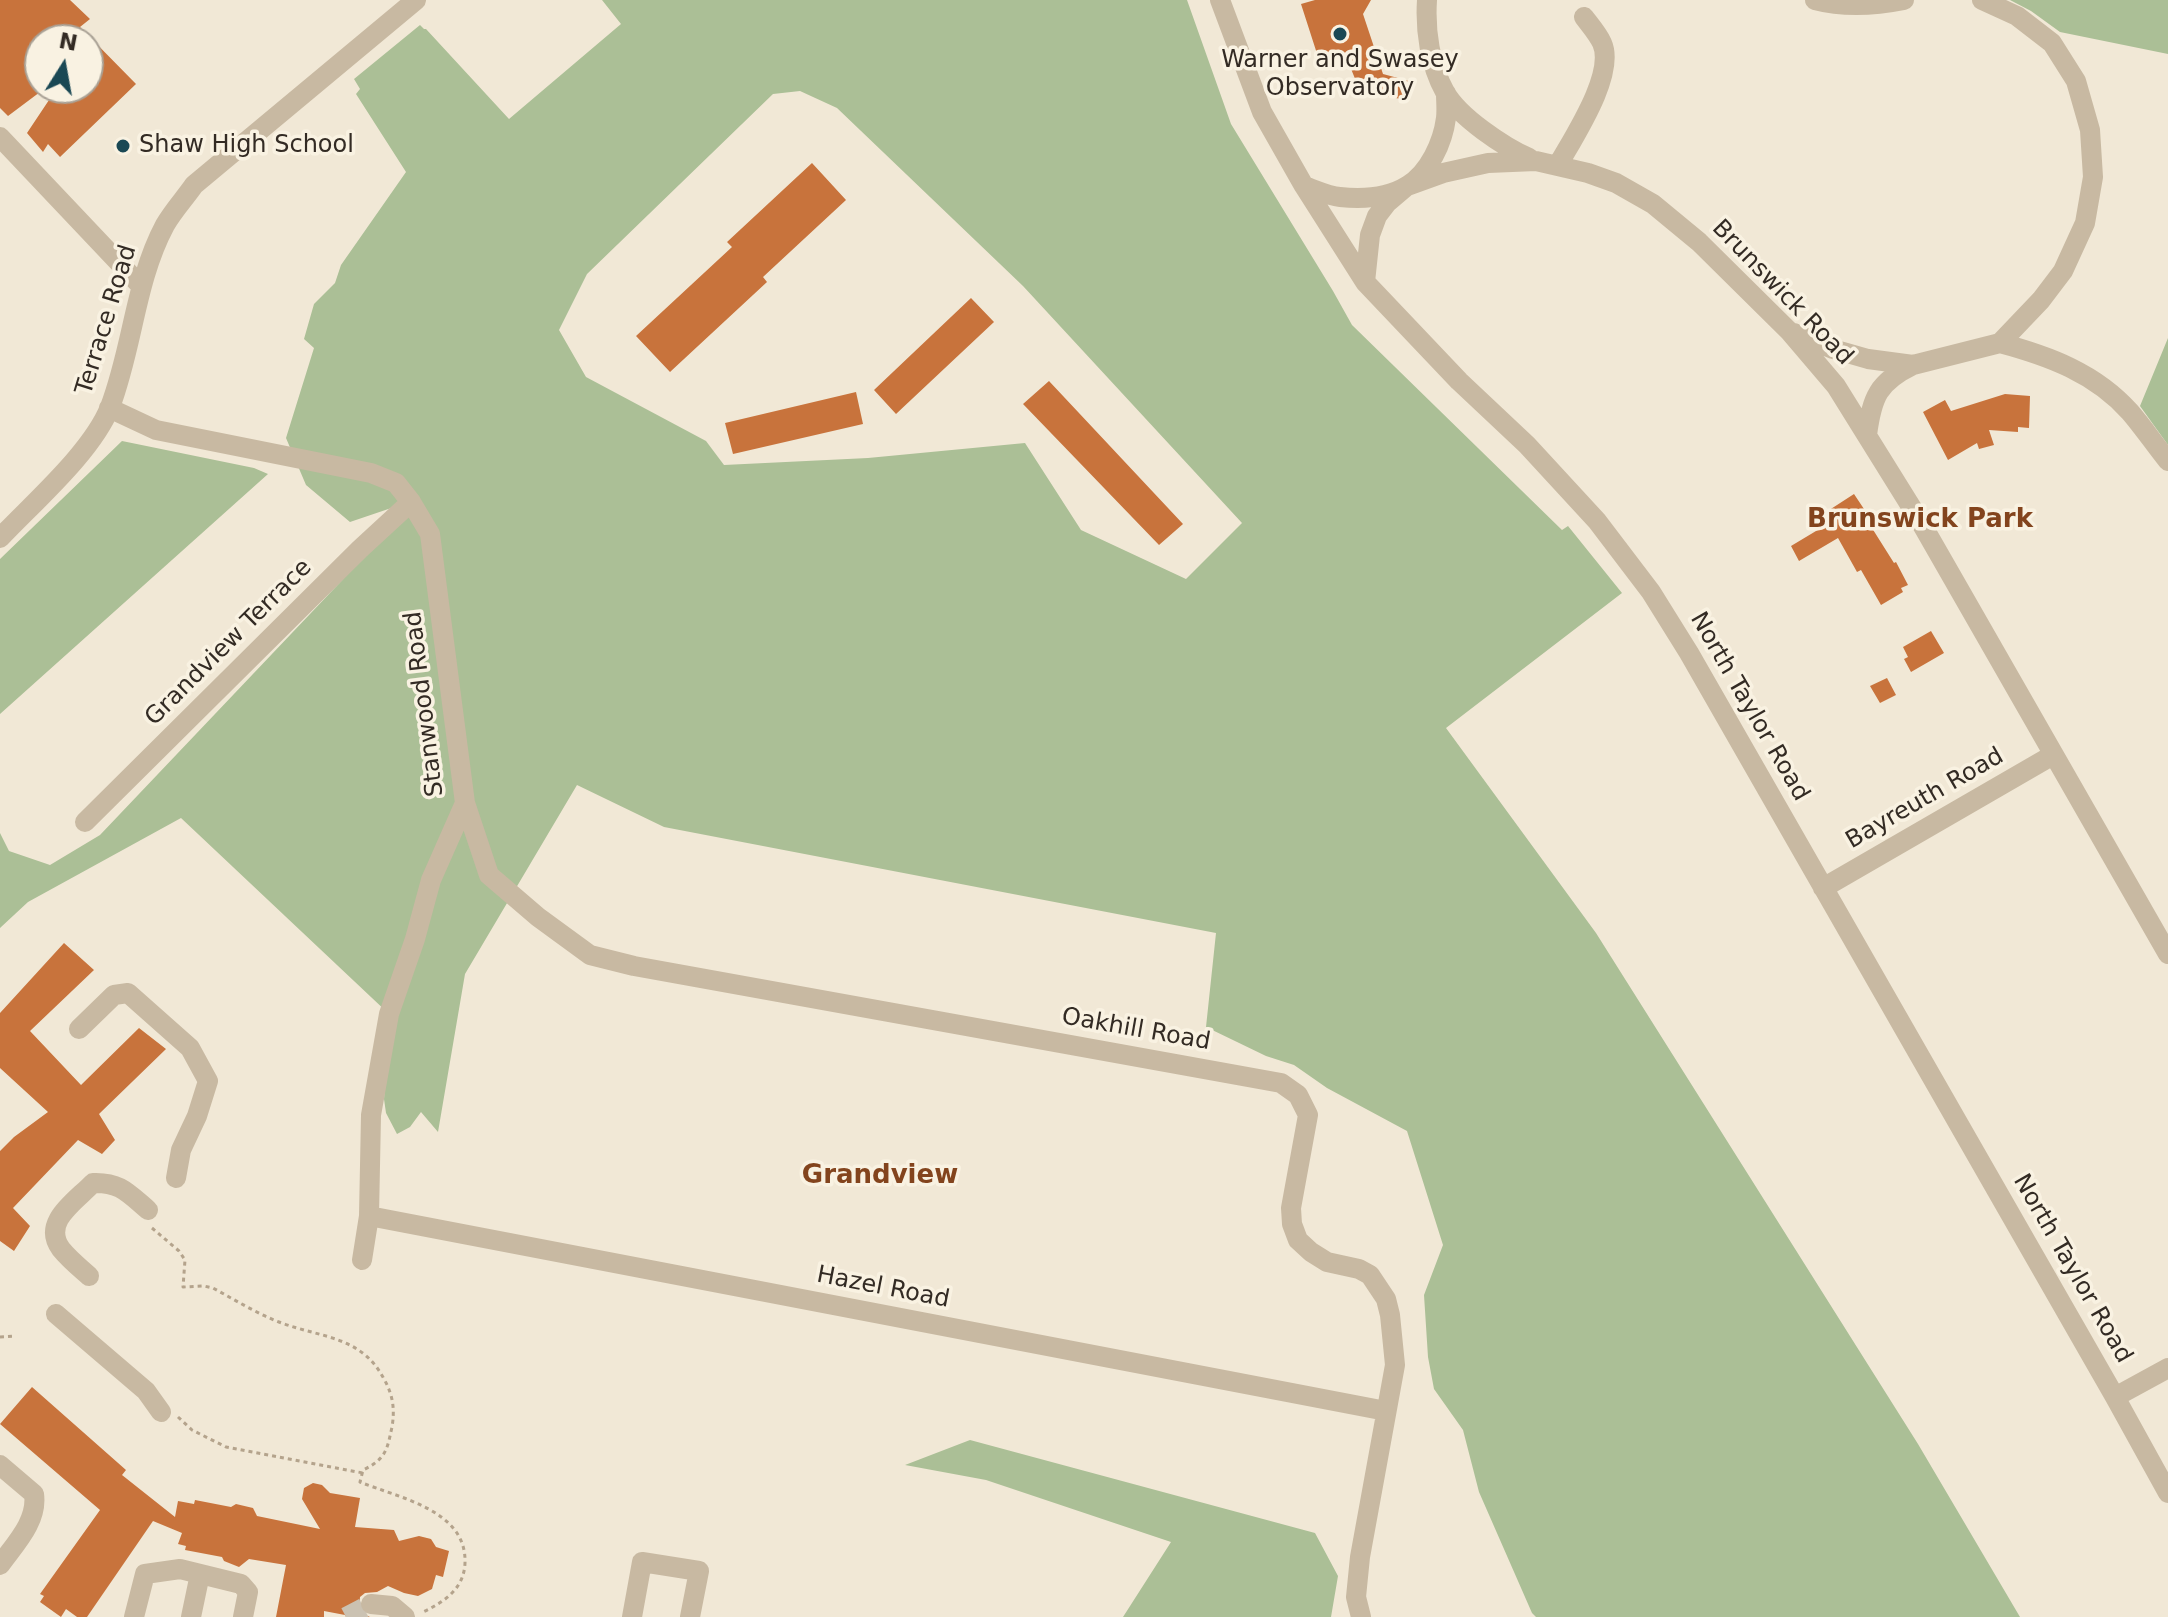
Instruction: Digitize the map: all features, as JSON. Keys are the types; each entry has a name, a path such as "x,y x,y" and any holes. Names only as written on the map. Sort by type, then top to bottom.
{"street":[{"name":"Terrace Road","path":"0,538 88,445 109,408 130,339 141,286 154,249 167,222 194,185 416,0"},
{"name":"North Taylor Road","path":"1220,0 1262,112 1304,186 1365,282 1459,381 1527,445 1597,521 1651,592 1689,653 2168,1493"},
{"path":"1427,0 1427,29 1432,56 1446,93 1457,107 1492,137 1513,152 1536,161"},
{"path":"1815,0 1869,6 1904,0"},
{"path":"1982,0 2017,16 2052,43 2076,81 2090,130 2093,177 2085,223 2063,271 2041,300 2000,343"},
{"path":"1558,165 1597,95 1606,57 1603,43 1584,17"},
{"path":"1304,186 1337,197 1359,198 1379,196 1407,186 1428,165 1439,143 1446,117 1446,93"},
{"path":"0,137 141,286"},
{"name":"Brunswick Road","path":"1365,282 1370,235 1377,216 1387,203 1407,186 1443,173 1488,163 1536,161 1616,183 1653,204 1699,242 1790,332 1836,386 1920,521 2168,954"},
{"path":"1790,332 1868,359 1913,365"},
{"path":"1867,435 1870,411 1878,393 1893,375 1913,365 2000,343 2034,352 2083,373 2129,412 2168,461"},
{"name":"Stanwood Road","path":"109,408 156,430 371,473 396,483 430,534 465,803 431,880 389,1014 371,1115 369,1216 362,1260"},
{"name":"Grandview Terrace","path":"85,822 411,502"},
{"name":"Bayreuth Road","path":"1823,888 2053,755"},
{"name":"Oakhill Road","path":"465,803 489,875 538,917 590,955 634,966 1281,1083 1298,1095 1308,1115 1291,1208 1292,1224 1298,1240 1327,1262 1359,1269 1370,1275 1386,1299 1390,1315 1395,1365 1360,1557 1356,1597 1361,1617"},
{"path":"79,1029 114,995 128,993 190,1048 208,1081 197,1116 181,1150 176,1178"},
{"path":"89,1276 60,1248 54,1231 59,1217 93,1183 109,1182 126,1191 148,1218"},
{"name":"Hazel Road","path":"369,1216 1386,1411"},
{"path":"56,1314 146,1391 161,1412"},
{"path":"2115,1397 2168,1368"},
{"path":"0,1465 34,1494 36,1506 31,1520 0,1565"},
{"path":"632,1617 642,1562 699,1571 690,1617"},
{"path":"134,1617 145,1574 180,1569 241,1584 248,1592 243,1617"},
{"path":"191,1617 200,1574"},
{"path":"371,1604 392,1606 410,1616"}],"path":[{"path":"148,1218 185,1260 183,1287 213,1288 256,1313 335,1338 371,1359 386,1383 395,1410 386,1451 378,1463 363,1470 360,1482 442,1517 452,1525 465,1549 465,1569 457,1589 436,1606 410,1616"},
{"path":"0,1337 16,1336"},
{"path":"161,1412 169,1409 192,1430 226,1447 363,1473"}],"green space":[{"path":"602,0 1187,0 1231,124 1352,325 1562,530 1568,526 1622,593 1446,728 1596,933 1918,1444 2020,1617 1536,1617 1479,1492 1463,1430 1434,1389 1428,1357 1424,1295 1443,1245 1407,1131 1327,1088 1294,1065 1266,1056 1206,1027 1216,933 664,827 577,785 465,974 438,1132 421,1112 410,1127 397,1134 386,1113 384,1099 389,1014 181,818 28,902 0,928 0,833 9,851 50,865 100,835 348,574 409,502 350,522 306,485 286,438 314,348 304,339 314,304 335,283 341,265 406,172 356,94 360,89 354,79 420,25 509,119 621,24","holes":["800,91 837,108 1023,286 1242,523 1186,579 1081,530 1025,443 868,458 724,465 706,441 586,377 559,330 587,274 773,94"]},
{"path":"2010,0 2168,0 2168,54 2060,32"},
{"path":"2168,338 2168,445 2140,406"},
{"path":"122,441 254,468 268,474 0,714 0,559"},
{"path":"970,1440 1315,1533 1338,1576 1331,1617 1123,1617 1171,1542 986,1480 905,1465"}],"building":[{"path":"0,0 70,0 90,19 84,24 24,24 24,104 8,116 0,108"},
{"name":"Warner and Swasey Observatory","path":"1315,0 1371,0 1363,14 1383,74 1409,81 1406,100 1360,91 1345,54 1320,63 1301,4"},
{"path":"104,51 136,84 60,157 48,144 43,152 27,133 46,104 104,104"},
{"path":"812,163 846,200 763,277 767,282 670,372 636,336 732,247 727,242"},
{"path":"971,298 994,322 896,414 874,390"},
{"path":"1049,381 1183,524 1159,545 1023,404"},
{"path":"856,392 863,424 733,454 725,423"},
{"path":"2005,394 2030,396 2029,428 2018,427 2018,432 1989,430 1994,445 1979,449 1977,443 1948,460 1923,412 1945,400 1951,411"},
{"path":"1854,494 1908,585 1901,588 1903,592 1881,605 1838,538 1799,561 1791,546 1826,525 1820,516"},
{"path":"1931,631 1944,653 1911,672 1904,659 1908,657 1903,647"},
{"path":"1887,678 1896,695 1880,703 1870,686"},
{"path":"64,943 94,970 30,1031 81,1085 139,1028 166,1049 99,1114 115,1140 102,1154 78,1140 13,1208 30,1226 14,1251 0,1241 0,1151 48,1112 0,1068 0,1013"},
{"path":"32,1387 126,1470 122,1475 175,1517 178,1501 194,1504 195,1500 231,1507 236,1504 253,1508 257,1516 320,1529 302,1499 304,1488 313,1483 322,1485 330,1493 360,1498 355,1527 394,1530 399,1541 419,1536 431,1539 436,1547 449,1551 443,1577 436,1575 432,1589 418,1596 388,1586 377,1592 365,1593 360,1597 359,1609 370,1617 346,1617 324,1611 324,1617 276,1617 286,1565 249,1559 239,1567 224,1561 222,1557 185,1550 186,1546 178,1544 182,1533 153,1521 87,1617 77,1617 66,1609 61,1617 40,1602 44,1596 40,1594 100,1510 0,1424"}],"tunnel":[{"path":"346,1617 371,1604"}],"place":[{"name":"Warner and Swasey Observatory","path":"1340,34"},
{"name":"Shaw High School","path":"123,146"}],"district":[{"name":"Brunswick Park","path":"1920,520"},
{"name":"Grandview","path":"880,1176"}]}
